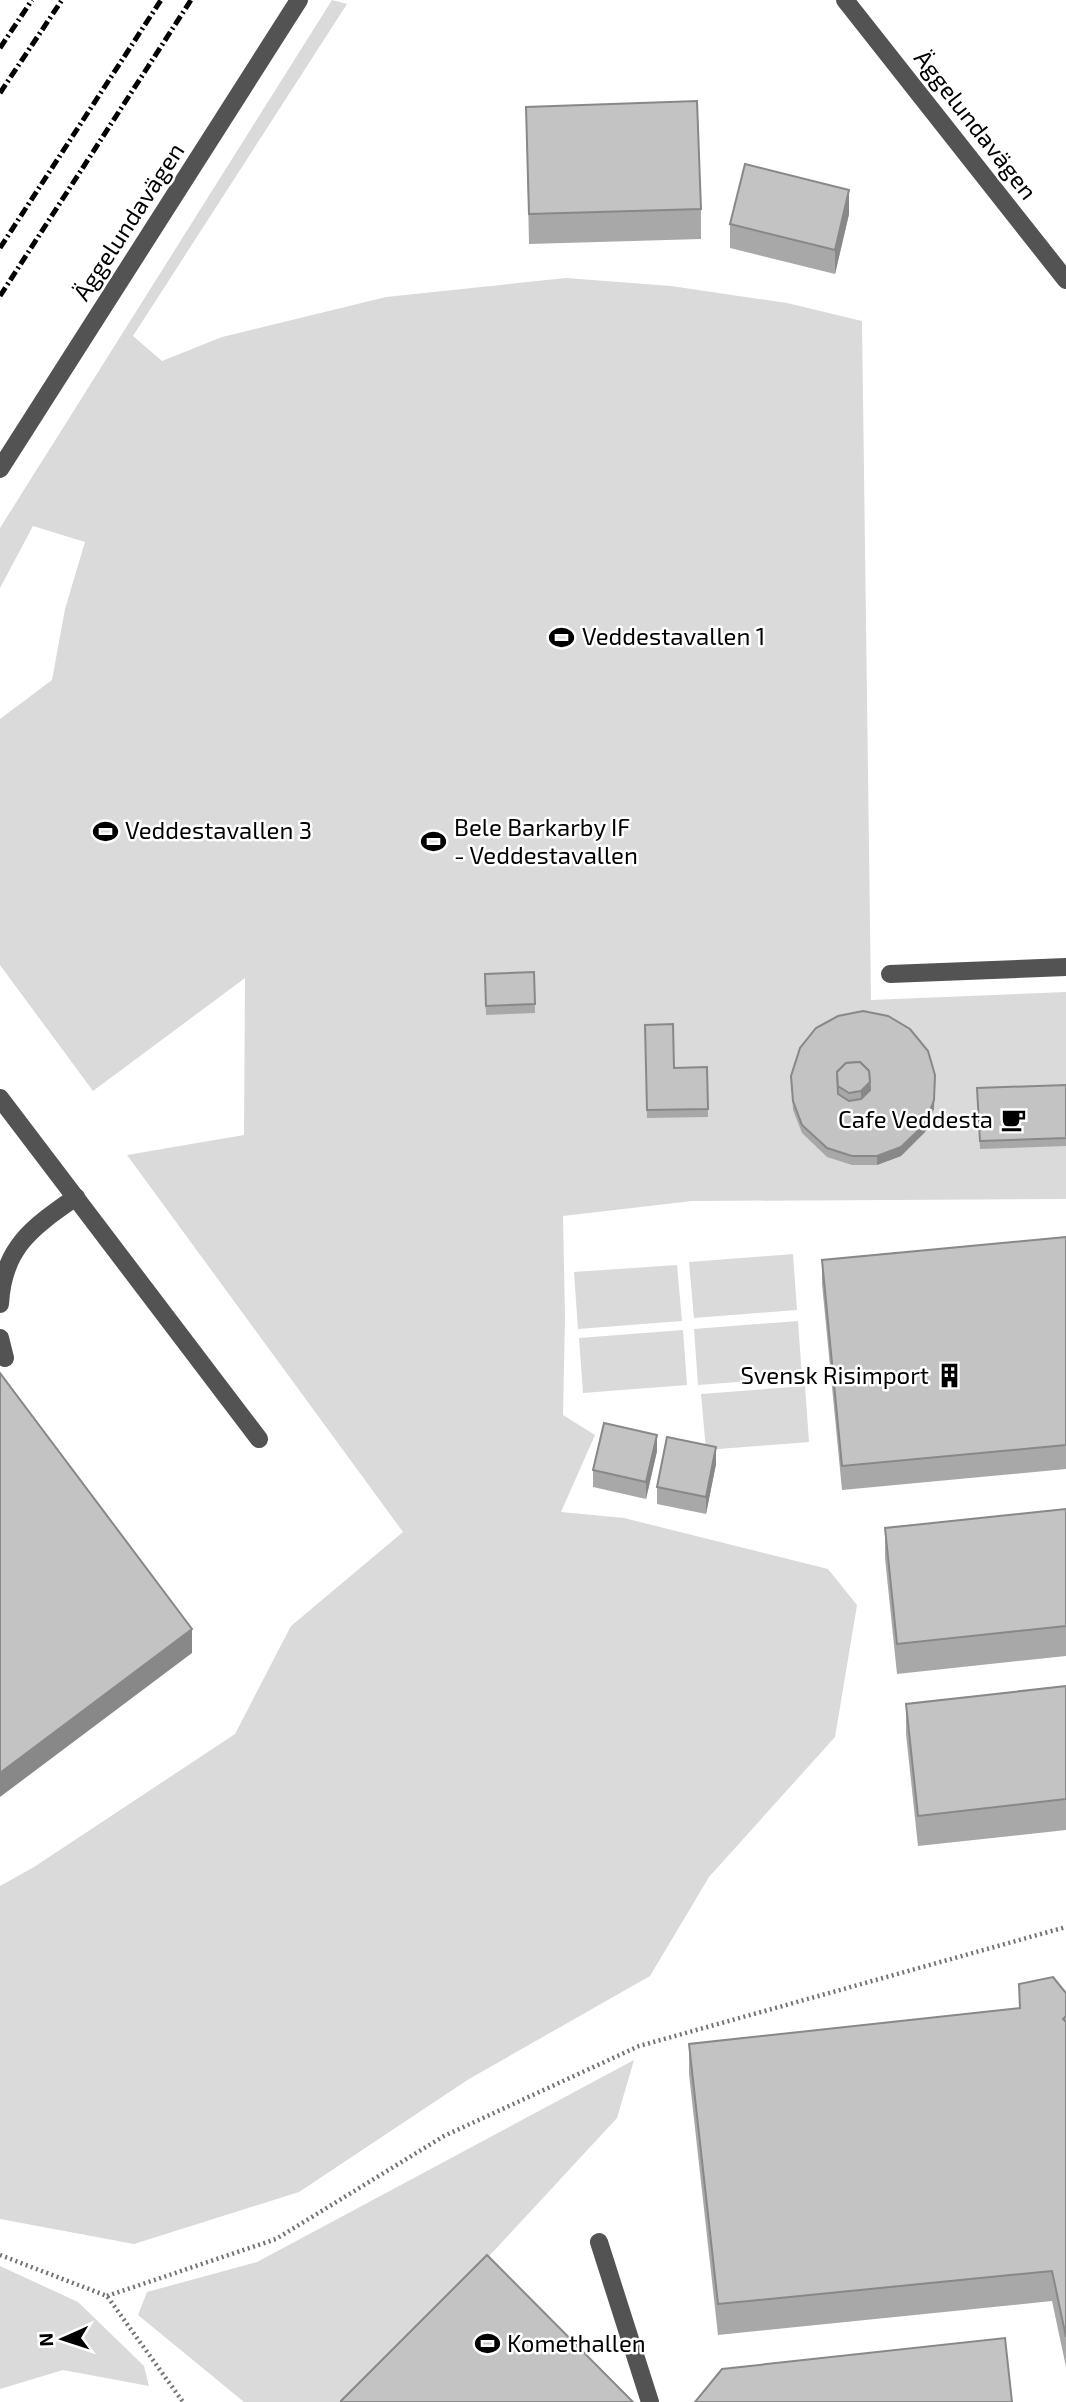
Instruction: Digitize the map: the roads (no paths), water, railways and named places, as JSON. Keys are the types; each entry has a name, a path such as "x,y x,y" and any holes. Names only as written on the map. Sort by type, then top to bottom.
{"street":[{"name":"Äggelundavägen","path":"0,469 299,0"},
{"name":"Äggelundavägen","path":"845,0 1066,280"},
{"path":"890,974 1066,967"},
{"path":"0,1098 259,1439"},
{"path":"0,1304 1,1283 17,1245 42,1221 76,1198"},
{"path":"0,1338 5,1358"},
{"path":"599,2242 650,2402"}],"railway":[{"path":"0,48 32,0"},
{"path":"0,93 62,0"},
{"path":"0,248 161,0"},
{"path":"0,296 191,0"}],"place":[{"name":"Veddestavallen 1","path":"562,637"},
{"name":"Veddestavallen 3","path":"105,831"},
{"name":"Bele Barkarby IF - Veddestavallen","path":"434,842"},
{"name":"Cafe Veddesta","path":"1013,1120"},
{"name":"Svensk Risimport","path":"949,1376"},
{"name":"Komethallen","path":"487,2344"}]}
